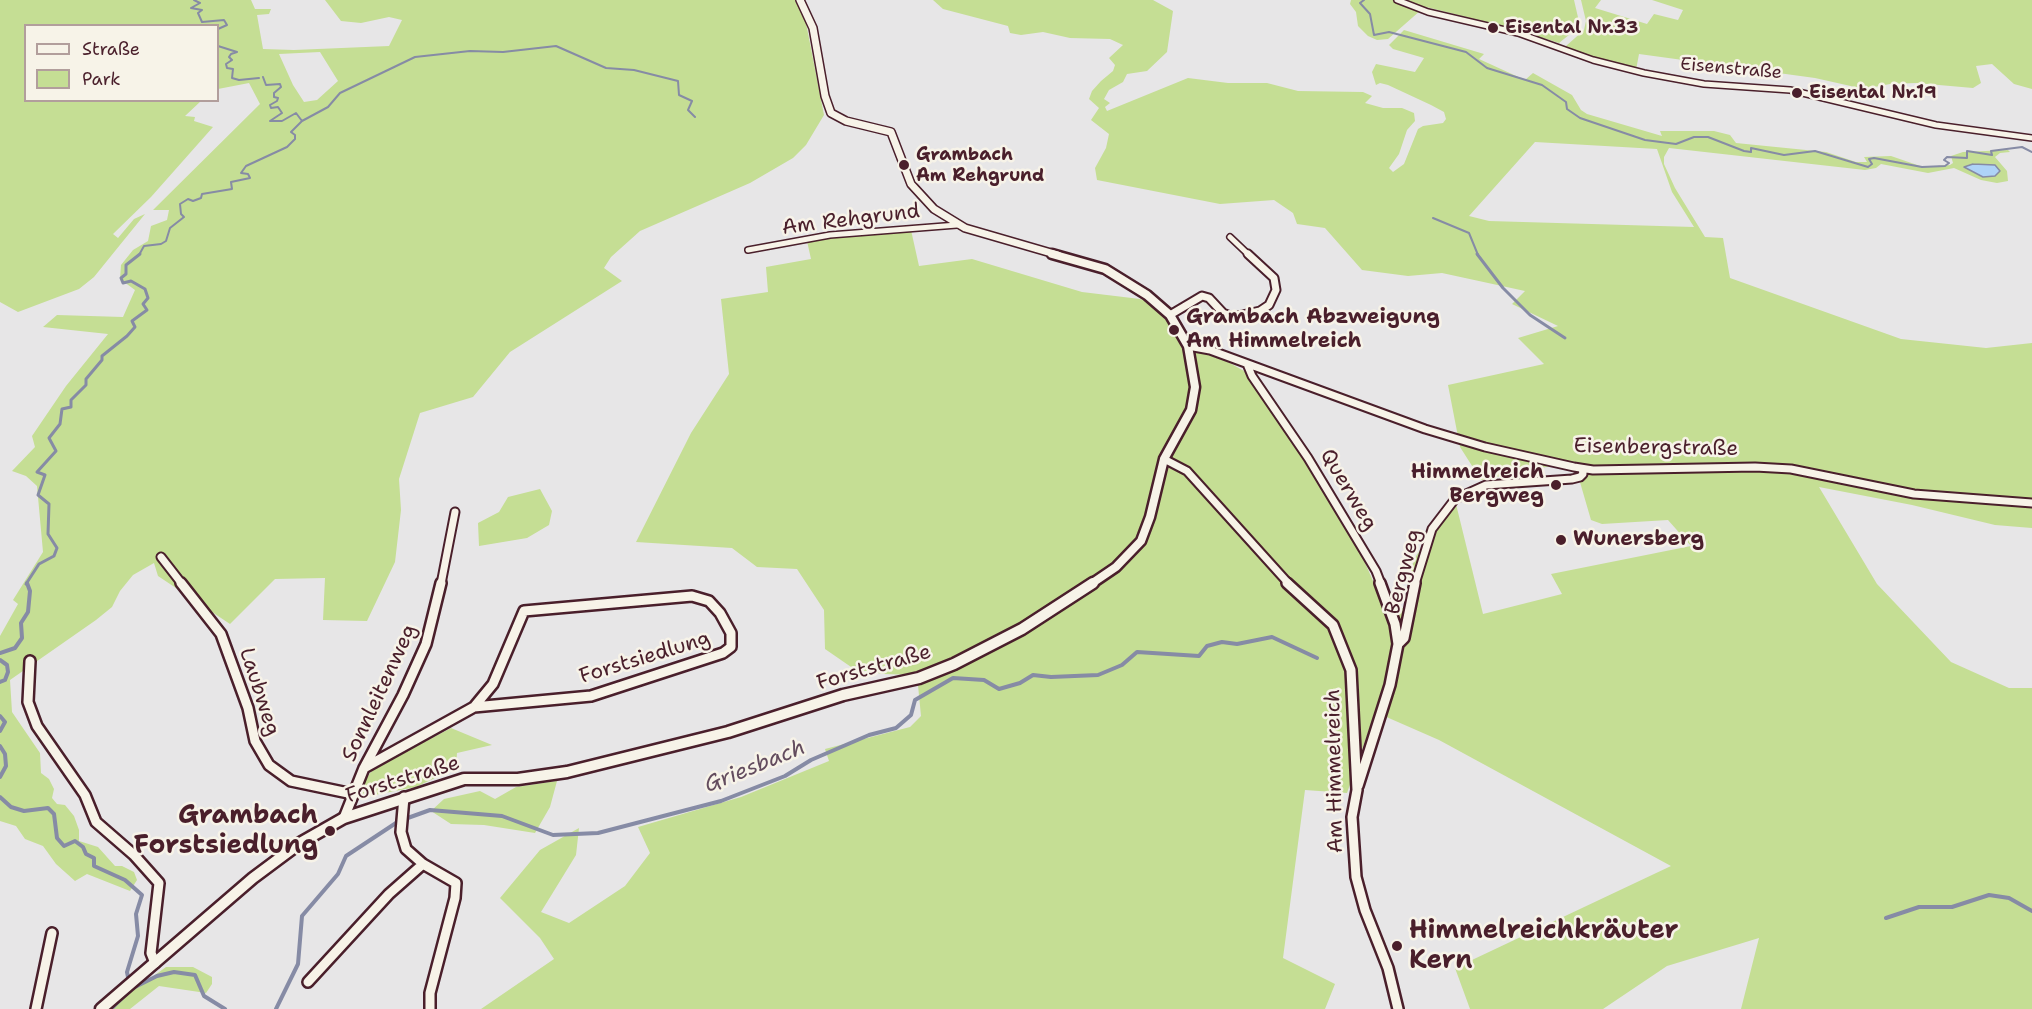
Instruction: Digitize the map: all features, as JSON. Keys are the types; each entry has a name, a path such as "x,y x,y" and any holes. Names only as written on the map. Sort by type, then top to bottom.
{"street":[{"name":"Forststraße","path":"101,1009 261,871 300,843 344,818 464,779 518,779 567,772 728,732 843,695 919,678 954,664 1022,629 1116,567 1141,541 1150,517 1164,459 1191,410 1195,387 1188,346 1170,315 1140,290 1105,268 957,225 928,204 911,184 891,132 846,121 831,113 825,96 813,28 800,0"},
{"name":"Eisenstraße","path":"1397,0 1428,12 1518,33 1593,60 1635,71 1704,84 1783,88 1944,127 2032,138"},
{"name":"Am Rehgrund","path":"748,250 830,235 957,225"},
{"path":"1170,315 1202,296 1209,298 1223,313 1233,317 1260,311 1269,305 1276,290 1274,278 1230,237"},
{"name":"Eisenbergstraße","path":"1188,346 1210,350 1425,429 1485,447 1582,469 1784,468 1914,494 2032,503"},
{"name":"Querweg","path":"1247,364 1252,376 1308,458 1376,571 1395,624 1398,644"},
{"name":"Am Himmelreich","path":"1164,459 1174,462 1187,471 1283,579 1333,625 1351,670 1357,790 1352,817 1356,877 1365,910 1388,968 1398,1009"},
{"name":"Bergweg","path":"1357,790 1390,685 1398,644 1404,638 1414,584 1432,529 1455,499 1486,485 1580,477 1583,474 1582,469"},
{"name":"Sonnleitenweg","path":"344,818 364,768 403,695 426,644 436,609 455,512"},
{"name":"Laubweg","path":"161,557 221,634 248,708 255,741 269,765 291,781 353,794"},
{"name":"Forstsiedlung","path":"692,596 709,601 720,613 731,633 733,641 723,653 591,696 474,707 493,684 525,611 692,596"},
{"path":"30,661 28,702 37,726 85,795 96,822 134,855 159,884 151,953 155,963"},
{"path":"364,768 474,707"},
{"path":"404,797 401,832 406,849 423,864 456,883 455,898 430,993 430,1009"},
{"path":"308,982 388,894 423,864"},
{"path":"36,1009 52,933"}],"green space":[{"path":"0,0 251,0 255,9 271,9 269,14 257,15 263,49 294,50 389,46 402,20 389,17 361,23 341,21 325,0 795,0 806,23 824,115 806,145 793,158 750,183 640,231 611,257 604,268 622,281 510,352 473,397 420,413 399,479 401,510 395,562 367,621 323,620 325,578 275,579 230,624 158,576 154,563 133,575 120,591 112,607 96,620 10,680 12,712 40,753 41,773 49,779 54,789 52,798 57,804 65,805 74,816 79,830 79,841 98,847 115,866 122,866 134,872 137,880 130,891 87,874 75,881 56,864 43,846 25,839 16,826 0,821 0,636 18,604 13,600 43,552 37,486 26,476 12,471 35,447 32,436 66,386 108,334 43,327 57,315 123,317 135,290 120,279 121,265 133,250 148,241 151,226 167,220 169,210 153,210 260,104 249,83 219,89 219,24 24,24 24,102 200,102 185,116 195,117 194,121 213,127 151,197 113,234 118,238 134,219 145,214 94,277 79,289 18,312 0,302","holes":["320,52 338,81 317,100 304,102 293,85 279,54"]},
{"path":"933,0 1153,0 1173,11 1167,52 1147,71 1127,74 1123,82 1109,90 1104,99 1110,103 1105,107 1107,111 1188,78 1228,83 1267,83 1298,91 1363,92 1372,96 1365,103 1383,108 1402,108 1414,113 1415,121 1407,130 1399,154 1389,168 1393,172 1404,164 1418,129 1443,123 1446,119 1444,112 1431,105 1388,85 1380,83 1376,85 1372,72 1376,64 1415,72 1424,58 1393,49 1389,45 1404,30 1484,54 1479,59 1525,80 1533,73 1572,95 1581,110 1587,114 1662,136 1660,131 1714,131 1730,135 1736,143 1826,152 1856,162 1867,162 1864,157 1891,156 1923,167 1950,165 1953,163 1951,156 1963,152 2008,150 2010,152 2000,153 1995,157 2007,171 2008,181 1997,183 1981,180 1954,168 1928,173 1881,164 1876,168 1865,170 1669,148 1664,157 1664,164 1675,188 1705,237 1723,238 1730,278 1901,339 1986,348 2032,343 2032,528 1995,525 1912,505 1819,487 1877,584 1951,662 2009,688 2032,688 2032,1009 1741,1009 1759,938 1667,966 1603,1009 1470,1009 1455,968 1671,866 1439,740 1375,712 1347,793 1305,790 1283,958 1335,984 1325,1009 481,1009 554,959 540,938 500,898 540,850 579,828 576,855 541,912 569,923 625,886 650,853 638,827 741,797 829,761 825,749 910,727 921,716 917,675 883,674 854,669 825,649 824,610 797,569 757,567 732,548 636,542 691,433 729,374 721,299 768,292 766,267 811,259 807,241 911,230 919,266 972,259 1082,292 1140,299 1154,304 1178,336 1191,347 1244,371 1306,462 1356,542 1380,597 1393,606 1406,609 1408,582 1414,559 1455,500 1483,614 1562,594 1551,574 1691,546 1668,520 1602,524 1591,520 1575,465 1566,463 1481,480 1460,447 1448,385 1544,364 1518,338 1558,326 1512,304 1525,291 1442,273 1408,276 1362,270 1325,228 1297,224 1293,213 1274,200 1220,204 1097,180 1095,168 1106,148 1109,134 1091,120 1099,108 1089,99 1092,91 1113,71 1115,65 1109,58 1123,45 1110,39 1070,38 1043,32 1021,35 1010,33 1008,26 943,9","holes":["1535,142 1657,149 1672,192 1694,227 1489,221 1469,216"]},
{"path":"1351,0 1394,0 1421,10 1388,39 1377,40 1368,36 1358,26 1356,12 1350,4"},
{"path":"1400,0 1574,0 1580,26 1559,43 1426,7 1423,9"},
{"path":"1581,0 1601,0 1595,8 1647,24 1654,14 1678,20 1683,10 1652,0 2032,0 2032,89 2014,84 1992,64 1976,66 1981,83 1973,88 1916,83 1890,84 1864,89 1815,78 1639,54 1636,70 1568,49 1566,46 1584,30 1586,21"},
{"path":"540,489 552,511 549,525 527,538 479,546 478,523 499,512 508,497"},
{"path":"451,728 492,745 457,753 456,768 416,787 364,797 359,789 373,769"},
{"path":"557,781 550,807 535,833 484,825 451,824 431,811 444,799 480,791 495,799 516,787"},
{"path":"166,967 193,967 212,977 212,984 206,993 159,986 130,1009 108,1009"}],"water":[{"path":"1973,164 1995,165 2000,171 1995,176 1983,177 1964,167"}],"waterway":[{"path":"194,0 200,3 191,8 202,10 198,13 202,22 224,20 227,25 219,29"},
{"path":"1364,0 1360,3 1370,14 1374,35 1389,32 1466,52 1487,68 1542,85 1566,102 1567,109 1580,118 1645,140 1676,144 1694,137 1708,137 1744,151 1751,152 1751,148 1784,155 1815,151 1868,167 1872,164 1869,159 1874,158 1922,167 1945,166 1949,163 1944,160 1947,157 1967,158 1967,151 1992,155 1991,151 2022,147 2032,152"},
{"path":"219,46 237,52 231,54 229,57 232,60 226,64 227,68 233,69 232,78 239,80 259,78"},
{"path":"302,121 328,107 340,93 415,57 470,51 503,52 556,46 606,68 634,70 678,81 679,95 692,101 688,110 695,117"},
{"path":"263,77 266,85 280,84 281,87 274,93 274,97 278,98 277,101 270,105 271,108 278,107 282,113 270,121 282,121 296,113 302,121"},
{"path":"139,255 144,246 161,244 166,241 170,228 184,217 181,214 180,204 188,199 193,201 201,198 202,194 232,189 231,182 250,178 248,174 241,173 246,166 287,147 295,139 295,135 291,132 302,121"},
{"path":"1433,218 1469,233 1478,255"},
{"path":"1477,254 1503,288 1530,315 1565,338"},
{"path":"26,584 39,564 54,556 57,548 48,534 49,504 38,495 45,475 37,472 56,451 49,438 60,424 62,409 71,407 71,400 86,385 86,379 102,360 102,356 127,336 135,327 132,321 147,310 143,304 148,298 145,289 131,281 123,283 121,278 126,274 126,265 139,255"},
{"path":"0,653 15,648 22,638 21,623 28,612 30,591 27,583"},
{"name":"Griesbach","path":"405,819 430,810 502,816 553,835 598,833 721,801 785,776 811,760 869,735 896,728 911,715 915,700 953,678 984,680 999,689 1020,683 1033,675 1051,677 1098,675 1122,665 1137,652 1199,656 1207,646 1222,642 1237,644 1272,637 1317,658"},
{"path":"0,660 7,665 8,672 5,680 0,682"},
{"path":"0,716 5,722 0,731"},
{"path":"0,746 5,754 6,766 0,777"},
{"path":"0,797 11,807 24,811 48,808 54,814 57,838 64,846 75,841 83,847 86,854 94,858 94,866 125,880 142,895 136,914 138,936 127,972 129,982"},
{"name":"Griesbach","path":"276,1009 298,964 302,916 338,874 346,856 399,821"},
{"path":"1886,918 1919,907 1952,907 1989,895 2009,898 2032,911"},
{"name":"Griesbach","path":"131,989 157,976 174,972 195,975 204,996 225,1009"},
{"path":"111,1009 127,993"}],"place":[{"name":"Eisental Nr.33","path":"1493,28"},
{"name":"Eisental Nr.19","path":"1797,93"},
{"name":"Grambach Am Rehgrund","path":"904,165"},
{"name":"Grambach Abzweigung Am Himmelreich","path":"1174,330"},
{"name":"Himmelreich Bergweg","path":"1556,485"},
{"name":"Wunersberg","path":"1561,540"},
{"name":"Grambach Forstsiedlung","path":"330,831"},
{"name":"Himmelreichkräuter Kern","path":"1397,946"}]}
